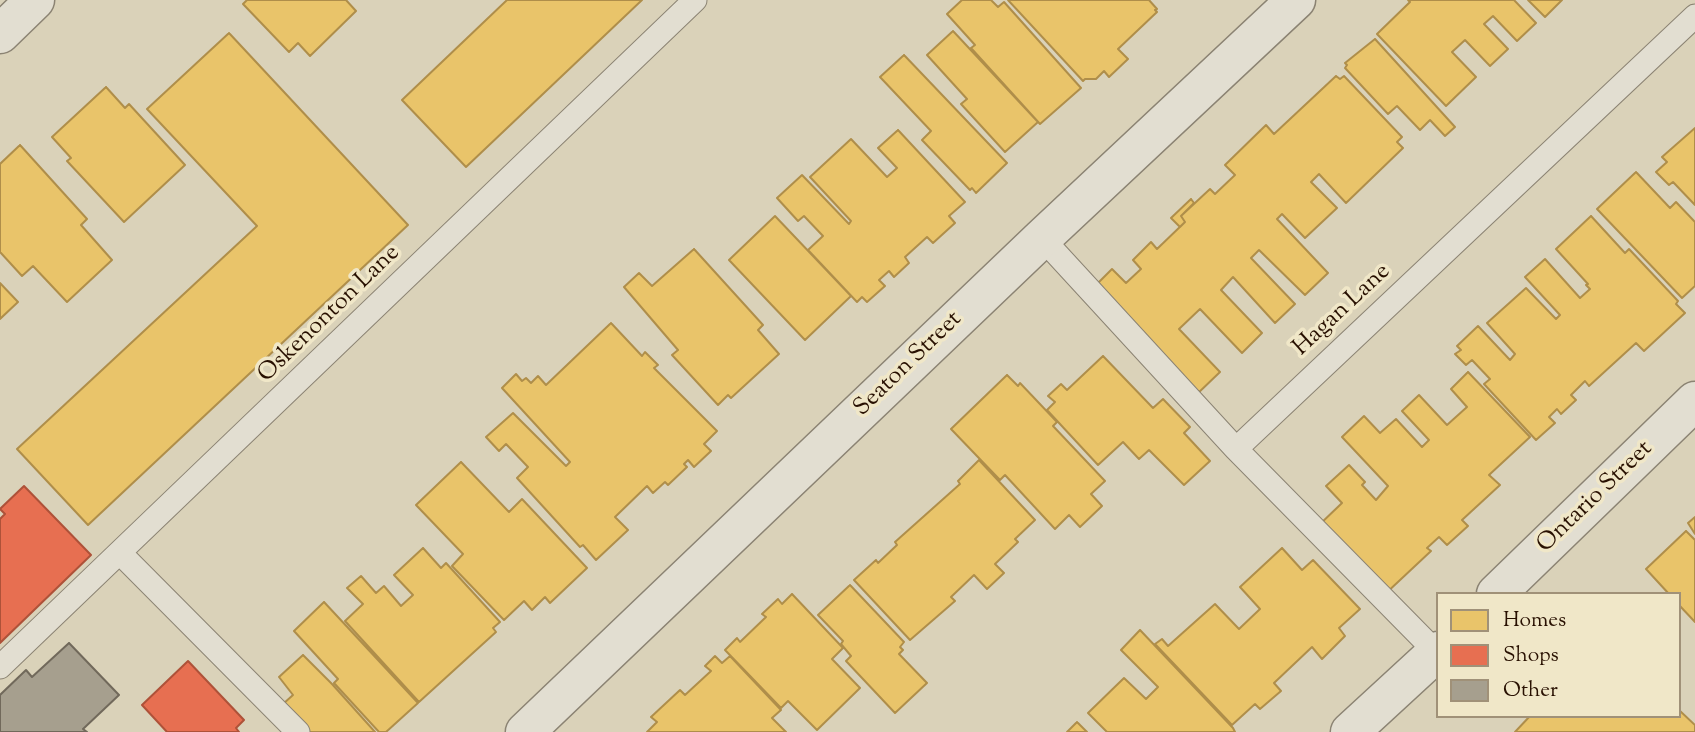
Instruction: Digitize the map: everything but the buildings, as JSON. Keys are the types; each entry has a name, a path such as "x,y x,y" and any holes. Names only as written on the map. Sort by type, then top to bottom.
{"street":[{"path":"0,34 35,0"},
{"name":"Seaton Street","path":"525,732 1042,238 1296,0"},
{"name":"Ontario Street","path":"1498,592 1695,401"},
{"path":"1350,732 1436,652"}],"lane":[{"name":"Oskenonton Lane","path":"0,667 695,0"},
{"name":"Hagan Lane","path":"1236,449 1695,16"},
{"path":"1042,238 1236,449 1436,650"},
{"path":"120,553 298,732"}]}
